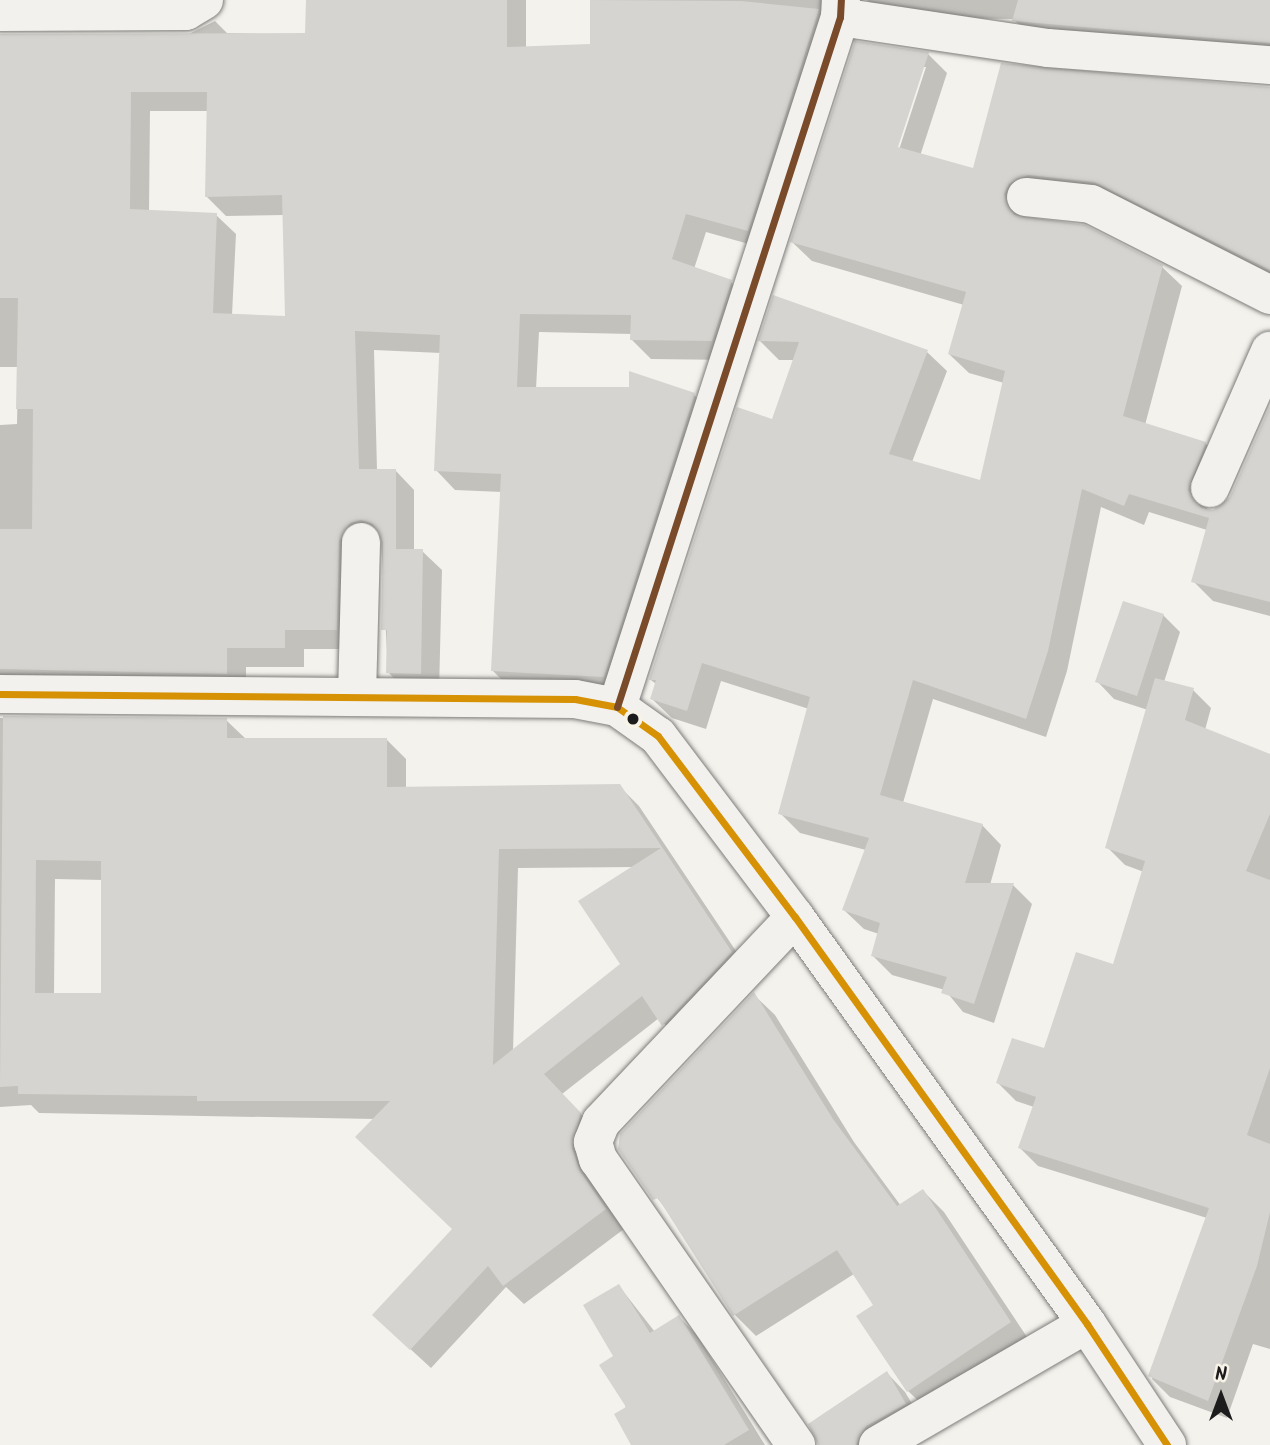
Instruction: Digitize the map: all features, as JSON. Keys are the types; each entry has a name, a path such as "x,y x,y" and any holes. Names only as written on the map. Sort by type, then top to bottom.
{"street":[{"path":"0,12 186,11 204,0"},
{"path":"617,707 840,8 1048,48 1270,65"},
{"path":"1026,197 1091,204 1270,295"},
{"path":"1210,488 1270,351"},
{"path":"356,696 361,542"},
{"path":"0,694 575,699 617,707 658,736 795,916 1087,1324 1167,1445"},
{"path":"795,916 601,1122 593,1142 598,1159 796,1445"},
{"path":"878,1445 1087,1324"}],"building":[{"path":"306,0 507,0 507,47 590,44 590,0 741,1 819,9 748,231 686,214 672,259 732,280 712,341 630,340 631,315 520,314 517,387 629,387 629,371 695,393 604,677 491,671 501,474 434,471 440,335 355,331 359,469 396,469 396,549 423,549 421,674 386,673 387,630 381,630 383,542 373,524 361,520 350,523 339,541 337,630 285,630 285,648 227,648 227,674 0,669 0,529 32,529 33,409 16,409 18,298 0,298 0,34 305,33","holes":["131,92 207,92 205,197 282,195 285,316 213,313 217,213 130,209"]},
{"path":"1018,0 1270,0 1270,43 1012,21"},
{"path":"855,41 929,52 898,147 973,168 1001,63 1270,87 1270,270 1094,182 1028,175 1009,184 1004,194 1014,215 1085,225 1163,265 1123,416 1206,442 1188,490 1201,508 1213,510 1230,497 1270,406 1270,602 1191,582 1209,518 1129,494 1124,506 1082,489 1048,651 1026,719 913,680 880,795 983,824 965,883 1014,883 974,1004 941,993 947,977 871,956 880,923 842,910 869,838 778,814 810,697 702,663 687,711 650,699 656,680 649,680 737,407 772,419 799,342 758,341 773,295 928,350 889,454 980,480 1005,371 948,354 966,292 790,242"},
{"path":"1123,601 1164,614 1137,696 1095,682"},
{"path":"1155,678 1194,688 1185,720 1270,754 1270,814 1246,871 1270,880 1270,1068 1247,1135 1270,1144 1270,1212 1257,1266 1208,1401 1148,1376 1209,1208 1018,1148 1036,1097 996,1083 1012,1038 1044,1048 1076,952 1113,964 1145,861 1105,848"},
{"path":"3,716 227,718 227,738 387,738 387,787 620,784 732,952 662,1026 642,996 544,1074 581,1113 572,1148 580,1171 606,1209 503,1286 488,1266 410,1350 372,1315 452,1229 355,1137 390,1101 197,1101 197,1096 18,1094 18,1086 0,1087","holes":["661,848 578,901 620,964 493,1065 499,849","36,860 101,861 101,993 35,993"]},
{"path":"754,992 833,1119 897,1206 923,1189 1011,1322 907,1392 856,1316 873,1305 837,1250 733,1316 658,1198 653,1200 618,1149 620,1134"},
{"path":"619,1284 650,1333 679,1315 749,1430 724,1445 631,1445 614,1414 626,1407 599,1365 613,1356 583,1305"},
{"path":"887,1371 906,1404 866,1426 856,1445 818,1445 808,1424"}],"transit line":[{"path":"617,707 840,17 841,0"},
{"path":"0,694 575,699 617,707 658,736 795,917 1087,1324 1167,1445"}]}
